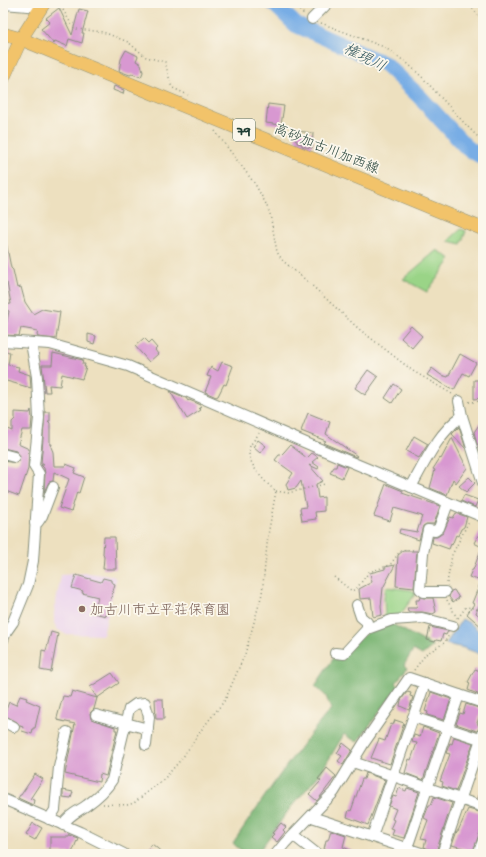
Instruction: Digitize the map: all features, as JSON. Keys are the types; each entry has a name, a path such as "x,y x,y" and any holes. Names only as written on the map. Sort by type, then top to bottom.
{"main road":[{"path":"3,79 21,39 42,5"},
{"name":"高砂加古川加西線","path":"3,34 21,39 483,229"}],"street":[{"path":"312,19 328,3"},
{"path":"3,4 42,5"},
{"path":"3,341 31,344 50,344 128,366 265,426 483,517"},
{"path":"3,640 6,632 14,622 28,585 33,561 39,474 34,466 39,418 37,377 31,344"},
{"path":"459,401 462,416 483,483"},
{"path":"411,487 433,447 455,421 462,416"},
{"path":"3,454 14,457"},
{"path":"35,523 38,522 42,516 53,487"},
{"path":"445,592 424,592 420,589 424,550 428,530 435,531 439,528 448,503"},
{"path":"357,605 361,617 367,622 368,629"},
{"path":"335,653 344,654 368,629 392,620 422,618 456,622"},
{"path":"276,854 334,792 364,743 409,678 483,703"},
{"path":"372,837 425,683"},
{"path":"407,848 459,695"},
{"path":"64,825 66,819 89,804 106,789 112,780 129,709 136,704 145,703 149,717 146,745"},
{"path":"96,715 148,729"},
{"path":"413,717 482,738 442,854"},
{"path":"3,722 14,727"},
{"path":"49,819 55,810 59,767 67,732"},
{"path":"353,762 483,807"},
{"path":"3,799 64,825 124,854"},
{"path":"312,817 424,854"},
{"path":"293,835 317,854"},
{"path":"478,854 483,841"}],"path":[{"path":"59,3 73,27 77,29 103,32 128,42 146,57 165,62 173,88 190,97 193,102 193,110"},
{"path":"290,3 312,19 384,48 407,64 423,78 483,142"},
{"path":"467,3 483,20"},
{"path":"214,118 215,132 255,184 266,204 270,214 277,252 283,261 359,329 413,371 450,392 459,401 474,403 483,401"},
{"path":"265,426 250,447 250,456 258,474 266,483 276,491 288,493 325,484"},
{"path":"98,806 102,804 127,805 134,803 165,778 183,757 202,729 225,700 245,654 262,594 268,535 276,491"},
{"path":"334,577 352,591 357,588 369,572 390,565 402,550 424,550"},
{"path":"456,622 466,607 474,608 483,612"}],"shaded area":[{"name":"加古川市立平荘保育園","path":"87,573 113,576 116,579 103,635 65,634 57,629 54,623 54,613 61,575"}],"green space":[{"path":"461,229 466,231 461,244 448,241"},
{"path":"437,250 451,259 427,292 403,279"},
{"path":"386,587 411,590 416,593 400,615 385,619 384,597"},
{"path":"392,624 433,646 422,655 413,650 404,665 407,668 396,683 399,686 357,742 344,734 320,774 291,807 257,854 246,853 238,848 233,843 292,758 331,709 326,696 315,686 335,656 368,632"}],"water":[{"path":"462,619 475,627 482,636 483,655 464,648 446,644"}],"building":[{"path":"59,8 72,35 79,9 88,11 82,33 84,33 82,43 69,39 67,46 55,41 54,44 41,29 50,22 46,18"},
{"path":"126,50 138,56 136,61 141,64 143,72 141,77 119,71 121,59"},
{"path":"114,86 124,90 123,94 113,90"},
{"path":"268,104 284,106 281,125 266,123"},
{"path":"296,131 313,133 312,148 302,146 302,144 297,143 295,140"},
{"path":"3,242 6,242 17,288 21,287 25,302 33,314 42,309 60,312 56,339 38,337 38,331 21,328 19,336 4,335 9,311 3,309 3,305 11,304 7,283 3,284"},
{"path":"411,326 422,336 412,348 401,338"},
{"path":"88,334 96,336 94,344 88,342"},
{"path":"144,338 149,343 151,341 157,348 155,350 158,354 149,362 135,346"},
{"path":"3,351 10,352 8,365 19,367 18,371 30,375 31,388 3,380"},
{"path":"53,353 83,360 82,364 85,364 84,367 86,367 82,379 62,374 60,386 49,385 50,392 45,392 42,365 52,365"},
{"path":"460,354 476,363 469,376 463,373 454,390 427,375 432,368 441,375 448,377"},
{"path":"222,362 233,366 226,385 224,384 216,397 205,392 211,377 207,376 211,367 218,371"},
{"path":"368,370 378,377 365,395 355,388"},
{"path":"474,380 483,380 483,398 474,399"},
{"path":"394,384 401,389 392,403 385,398"},
{"path":"170,391 186,398 188,401 189,400 199,404 201,407 199,408 201,410 187,419"},
{"path":"31,410 31,430 22,430 18,444 29,449 28,469 19,496 3,490 3,461 16,463 19,461 20,456 16,451 3,448 3,427 12,431 12,422 15,419 15,412 30,413"},
{"path":"45,412 50,412 50,421 48,421 50,423 50,444 52,444 51,447 54,466 65,466 66,464 76,468 74,473 84,477 79,493 77,492 71,512 59,508 69,479 54,472 53,481 49,482 44,492 45,474 44,468 41,465 44,464 41,464"},
{"path":"308,413 330,422 326,434 357,456 356,457 323,443 326,441 301,431"},
{"path":"483,419 483,447 477,444 474,432"},
{"path":"459,427 466,449 452,434"},
{"path":"414,436 428,444 419,458 406,451"},
{"path":"452,438 467,468 456,483 453,479 447,495 430,488 435,470 433,469 440,458 441,459"},
{"path":"258,440 266,446 260,453 253,447"},
{"path":"290,445 307,458 312,453 318,457 312,462 319,467 318,469 309,465 323,481 316,484 318,498 324,497 324,511 315,512 316,519 302,521 300,508 306,507 301,481 296,488 288,490 286,484 293,473 275,460"},
{"path":"337,463 347,467 342,478 330,473 334,467 336,467"},
{"path":"469,477 475,483 466,492 459,486"},
{"path":"386,484 403,491 402,493 440,506 434,524 426,524 423,526 419,540 399,533 400,529 417,532 422,516 394,508 390,521 374,516"},
{"path":"464,495 478,500 475,507 461,501"},
{"path":"456,513 467,517 464,527 461,529 458,536 456,535 449,549 432,543 433,537 437,537 443,533 450,517 453,518"},
{"path":"483,526 483,596 476,613 483,619 483,628 467,614 474,604 472,603 481,581 469,577 482,547 474,543"},
{"path":"104,537 115,537 116,569 103,569"},
{"path":"403,551 417,551 414,588 396,586 398,555"},
{"path":"395,565 383,588 381,607 382,615 373,617 371,598 360,599 359,589 372,582 370,573"},
{"path":"76,575 101,582 103,578 111,580 111,582 115,584 106,616 94,613 98,597 82,593 83,591 72,588"},
{"path":"454,590 459,598 453,602 449,597 451,591"},
{"path":"420,597 433,598 436,612 433,614 408,612 407,608 417,608 416,600 419,600"},
{"path":"430,627 448,631 446,635 443,634 441,641 436,640 435,642 427,640"},
{"path":"51,632 58,634 51,672 40,670 42,650 46,651"},
{"path":"475,669 483,672 483,686 480,695 468,690 470,683 468,682"},
{"path":"112,673 119,683 97,698 90,687"},
{"path":"72,691 97,698 94,709 90,713 91,719 115,727 115,730 117,730 106,776 100,774 99,782 65,774 75,724 57,720 57,718 63,696 70,697"},
{"path":"407,692 411,693 410,696 413,697 409,710 400,706 401,700"},
{"path":"431,692 451,699 444,720 427,715 428,712 425,711"},
{"path":"20,696 27,698 26,700 40,706 35,728 33,728 32,734 22,731 23,727 4,715 9,702 16,705"},
{"path":"155,699 163,699 164,719 156,719"},
{"path":"466,704 482,709 477,723 480,727 477,731 456,724 460,713 463,714"},
{"path":"395,720 404,723 390,764 371,758 379,739 385,741 391,724 393,725"},
{"path":"423,727 439,733 423,780 405,773 409,759 411,760 417,743 412,742 414,735 420,737"},
{"path":"454,737 473,743 456,791 442,786 443,782 440,781 450,754 446,753 450,743 452,744"},
{"path":"343,743 352,750 343,765 338,761 342,756 337,753"},
{"path":"327,768 336,776 317,801 309,794 321,781 318,779"},
{"path":"366,773 385,780 368,825 347,817 349,810 351,811 362,779 364,779"},
{"path":"35,774 43,779 30,799 34,800 33,805 18,798"},
{"path":"483,786 483,800 478,798"},
{"path":"399,788 406,791 407,788 419,792 404,838 392,835 394,830 390,829 394,820 392,819 396,809 389,806 393,796 396,797"},
{"path":"63,790 73,792 71,798 63,797"},
{"path":"434,797 452,803 436,852 424,847 426,840 421,839 428,820 424,818"},
{"path":"468,809 483,813 483,830 481,829 472,854 464,854 466,849 452,845"},
{"path":"33,823 42,828 35,840 26,835"},
{"path":"281,823 286,827 283,830 285,832 277,842 271,837 274,834 272,833"},
{"path":"331,830 346,835 343,847 359,854 341,854 324,849 326,840 328,840"},
{"path":"69,835 78,838 72,853 50,853 50,837 68,837"},
{"path":"152,844 164,854 145,854"}],"waterway":[{"name":"権現川","path":"273,3 296,25 385,64 419,96 467,148 483,157"}],"place":[{"name":"加古川市立平荘保育園","path":"82,609"}]}
